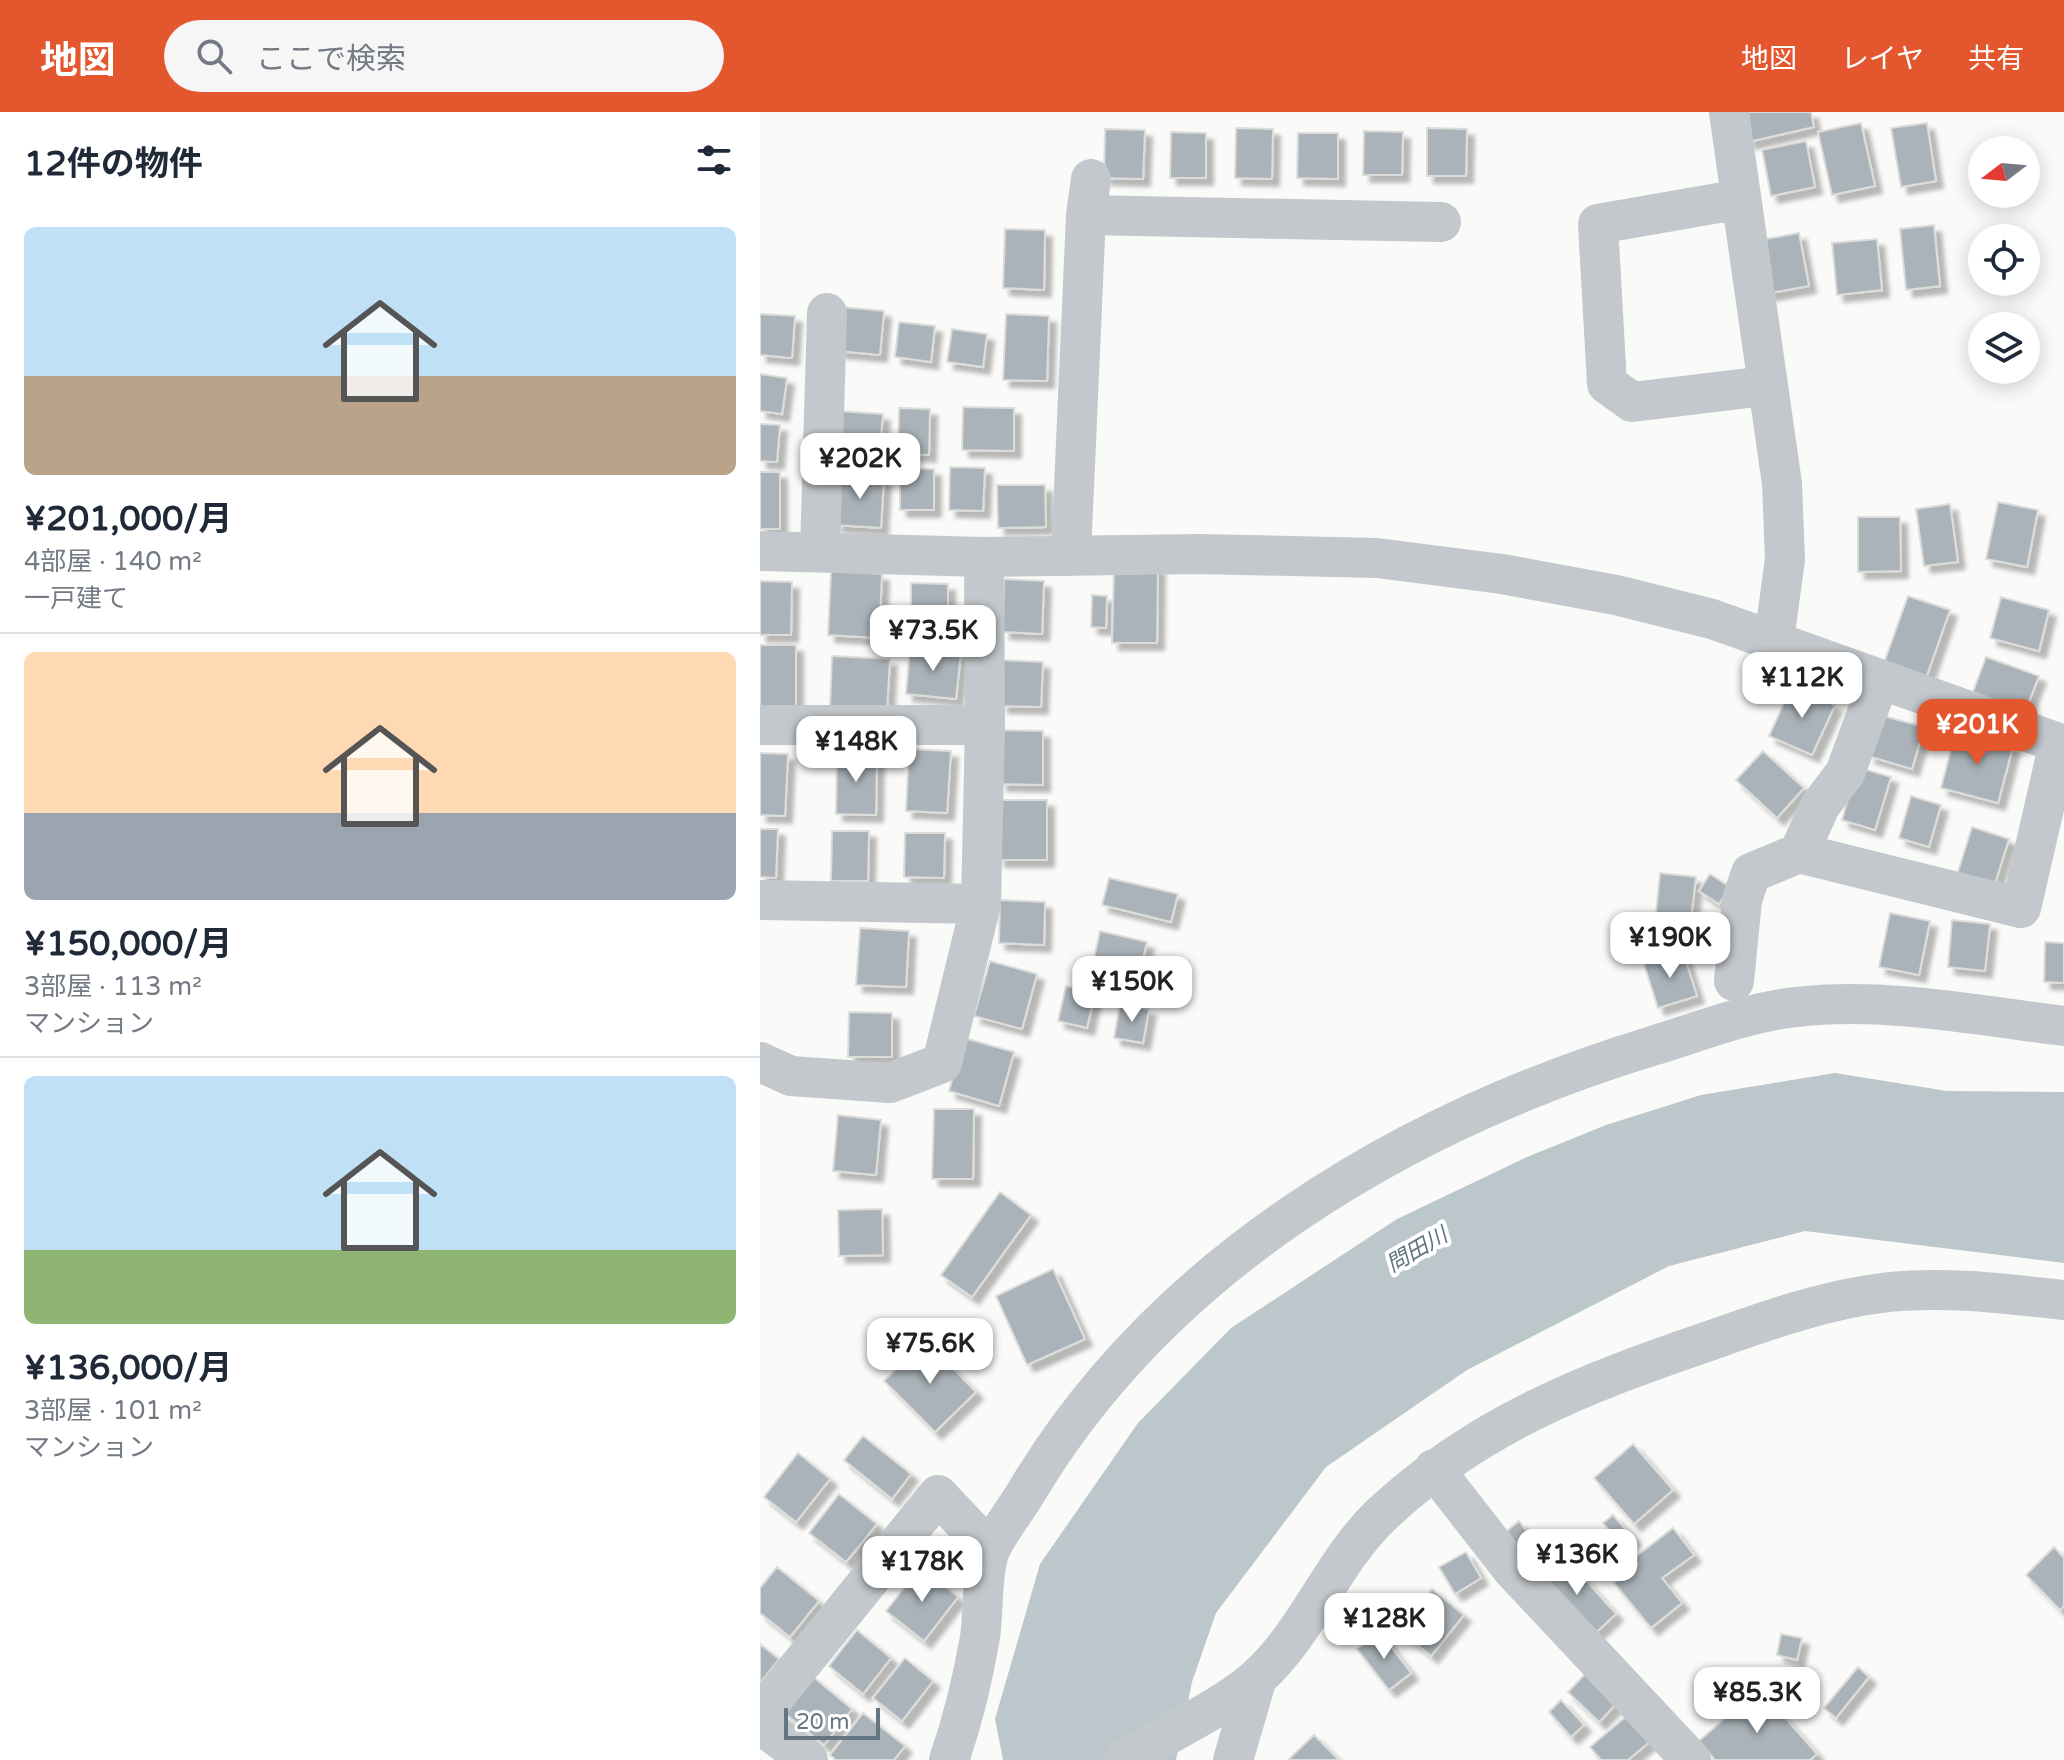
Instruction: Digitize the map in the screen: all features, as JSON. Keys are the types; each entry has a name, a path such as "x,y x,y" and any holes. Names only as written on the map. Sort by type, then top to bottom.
{"street":[{"path":"1729,112 1765,386 1782,484 1785,559 1774,640"},
{"path":"1071,556 1088,197 1441,222"},
{"path":"1741,199 1598,224 1607,384 1632,402 1765,386"},
{"path":"820,551 827,313"},
{"path":"760,551 984,557 1200,554 1377,558 1502,574 1616,595 1712,619 2061,744 2021,908 1799,853 1751,873 1742,900 1734,981"},
{"path":"760,1062 791,1076 890,1083 942,1063 981,904 985,725 984,557"},
{"path":"1799,853 1820,806 1845,773 1879,681"},
{"path":"760,725 985,725"},
{"path":"760,900 981,904"},
{"path":"949,1760 960,1728 980,1637 990,1550 1061,1435 1157,1325 1253,1240 1353,1177 1461,1117 1594,1064 1792,1007 1872,1002 2064,1026"},
{"path":"1123,1760 1247,1685 1287,1644 1339,1567 1379,1517 1434,1469 1521,1415 1587,1383 1779,1316 1846,1297 1955,1289 2064,1300"},
{"path":"1434,1469 1512,1569 1691,1760"},
{"path":"760,1715 938,1495 990,1550"},
{"path":"1233,1760 1247,1685"},
{"path":"760,1724 808,1760"}],"water":[{"name":"問田川","path":"1835,1073 1947,1091 2064,1092 2064,1263 1805,1231 1669,1266 1467,1370 1326,1467 1216,1613 1192,1682 1176,1760 1003,1760 995,1719 1040,1564 1138,1423 1231,1328 1397,1219 1527,1157 1606,1125 1701,1095"}],"building":[{"path":"1741,112 1811,112 1814,127 1748,142"},
{"path":"1861,123 1875,186 1832,195 1818,132"},
{"path":"1927,123 1936,181 1901,187 1891,128"},
{"path":"1236,128 1273,129 1272,179 1235,178"},
{"path":"1427,128 1467,129 1466,176 1427,176"},
{"path":"1105,129 1145,130 1143,179 1104,178"},
{"path":"1364,131 1403,132 1402,175 1363,175"},
{"path":"1171,132 1206,133 1206,178 1170,178"},
{"path":"1298,133 1338,133 1338,179 1297,178"},
{"path":"1806,141 1815,187 1771,196 1762,150"},
{"path":"1934,225 1940,286 1906,290 1900,229"},
{"path":"1005,229 1045,230 1044,290 1003,288"},
{"path":"1799,233 1809,286 1765,294 1755,241"},
{"path":"1877,239 1882,290 1837,295 1832,243"},
{"path":"842,307 884,311 880,355 838,351"},
{"path":"760,314 795,316 792,358 760,355"},
{"path":"1006,314 1049,316 1047,381 1003,380"},
{"path":"899,322 935,326 931,362 895,357"},
{"path":"952,329 987,334 983,367 947,362"},
{"path":"760,374 787,378 782,414 760,411"},
{"path":"963,407 1014,408 1014,451 962,450"},
{"path":"899,408 930,409 929,455 898,454"},
{"path":"838,411 883,414 879,459 834,455"},
{"path":"760,424 780,425 777,462 760,461"},
{"path":"950,467 985,468 983,511 949,510"},
{"path":"900,468 934,469 934,510 900,510"},
{"path":"760,472 780,472 780,529 760,529"},
{"path":"838,474 884,477 881,528 835,525"},
{"path":"997,485 1045,485 1046,527 998,528"},
{"path":"1998,502 2038,510 2027,567 1986,559"},
{"path":"1950,504 1958,562 1924,566 1916,509"},
{"path":"1858,517 1900,517 1901,571 1858,572"},
{"path":"1114,565 1158,567 1157,643 1112,643"},
{"path":"831,571 882,574 879,638 828,635"},
{"path":"1004,579 1044,581 1042,634 1003,632"},
{"path":"760,581 792,582 791,635 760,635"},
{"path":"911,583 948,584 948,633 911,633"},
{"path":"1092,595 1107,596 1106,628 1091,627"},
{"path":"1908,596 1950,610 1926,678 1884,663"},
{"path":"2001,597 2049,610 2039,651 1990,638"},
{"path":"760,645 796,645 796,706 760,706"},
{"path":"910,647 961,652 956,699 906,694"},
{"path":"832,656 890,659 887,710 830,707"},
{"path":"1986,657 2039,676 2025,712 1973,692"},
{"path":"1002,660 1043,662 1041,707 1001,706"},
{"path":"1792,685 1835,705 1812,755 1769,736"},
{"path":"1880,715 1924,727 1912,769 1868,756"},
{"path":"1001,730 1043,731 1043,785 1000,784"},
{"path":"1956,730 2013,746 1998,803 1941,788"},
{"path":"909,749 951,751 947,813 906,811"},
{"path":"1763,751 1804,788 1777,818 1736,780"},
{"path":"760,753 788,754 785,816 760,815"},
{"path":"837,754 877,755 876,815 836,814"},
{"path":"1857,767 1891,777 1875,830 1842,820"},
{"path":"1911,796 1941,805 1929,847 1899,838"},
{"path":"998,800 1047,800 1047,860 998,860"},
{"path":"1972,827 2009,839 1994,887 1957,875"},
{"path":"760,829 778,829 776,878 760,877"},
{"path":"832,831 869,831 868,881 831,881"},
{"path":"905,833 945,833 944,878 904,877"},
{"path":"1660,873 1696,877 1690,927 1655,923"},
{"path":"1710,874 1730,887 1719,904 1699,891"},
{"path":"1109,878 1178,894 1171,922 1102,905"},
{"path":"1000,900 1045,902 1044,945 999,943"},
{"path":"1890,913 1930,921 1919,975 1879,967"},
{"path":"1952,920 1990,924 1985,971 1948,967"},
{"path":"860,928 909,931 906,987 856,985"},
{"path":"1100,931 1147,942 1136,988 1090,976"},
{"path":"2045,942 2064,943 2064,983 2044,982"},
{"path":"1683,952 1697,996 1658,1008 1644,964"},
{"path":"990,961 1037,974 1022,1029 974,1016"},
{"path":"1066,986 1095,993 1087,1028 1058,1021"},
{"path":"1120,1004 1149,1009 1143,1043 1114,1038"},
{"path":"849,1012 892,1013 892,1057 848,1057"},
{"path":"964,1038 1014,1052 999,1106 949,1091"},
{"path":"934,1109 974,1109 973,1179 932,1179"},
{"path":"838,1115 881,1120 876,1175 833,1171"},
{"path":"1000,1192 1031,1215 972,1297 941,1275"},
{"path":"882,1209 883,1255 839,1256 838,1210"},
{"path":"1053,1269 1085,1339 1027,1365 996,1296"},
{"path":"925,1340 976,1392 935,1432 884,1381"},
{"path":"863,1436 911,1474 892,1499 844,1460"},
{"path":"1633,1444 1673,1490 1634,1524 1594,1478"},
{"path":"798,1453 830,1479 796,1522 764,1497"},
{"path":"839,1494 877,1524 846,1562 809,1533"},
{"path":"1613,1515 1633,1538 1623,1546 1603,1523"},
{"path":"1519,1521 1543,1553 1526,1566 1502,1535"},
{"path":"1673,1528 1694,1555 1662,1578 1682,1603 1651,1628 1614,1583 1637,1564 1633,1559"},
{"path":"2054,1547 2064,1558 2064,1606 2060,1610 2026,1575"},
{"path":"1466,1552 1481,1578 1455,1594 1439,1567"},
{"path":"1564,1556 1616,1614 1590,1638 1537,1580"},
{"path":"777,1567 819,1601 790,1637 760,1613 760,1588"},
{"path":"921,1567 958,1597 924,1641 886,1611"},
{"path":"1432,1589 1464,1615 1431,1656 1399,1630"},
{"path":"857,1630 891,1658 863,1694 829,1666"},
{"path":"1380,1632 1411,1673 1389,1690 1357,1649"},
{"path":"1781,1634 1802,1638 1797,1660 1777,1655"},
{"path":"760,1644 779,1659 760,1683"},
{"path":"905,1658 933,1681 902,1721 873,1698"},
{"path":"1858,1667 1869,1677 1836,1718 1824,1708"},
{"path":"1591,1668 1622,1698 1599,1722 1568,1692"},
{"path":"812,1676 852,1709 824,1745 783,1712"},
{"path":"1759,1688 1817,1754 1810,1760 1715,1760 1699,1741"},
{"path":"1561,1700 1584,1725 1571,1737 1549,1712"},
{"path":"863,1713 905,1746 894,1760 836,1760 830,1755"},
{"path":"1630,1713 1653,1739 1628,1760 1601,1760 1590,1747"},
{"path":"1314,1735 1339,1760 1288,1760"}]}
